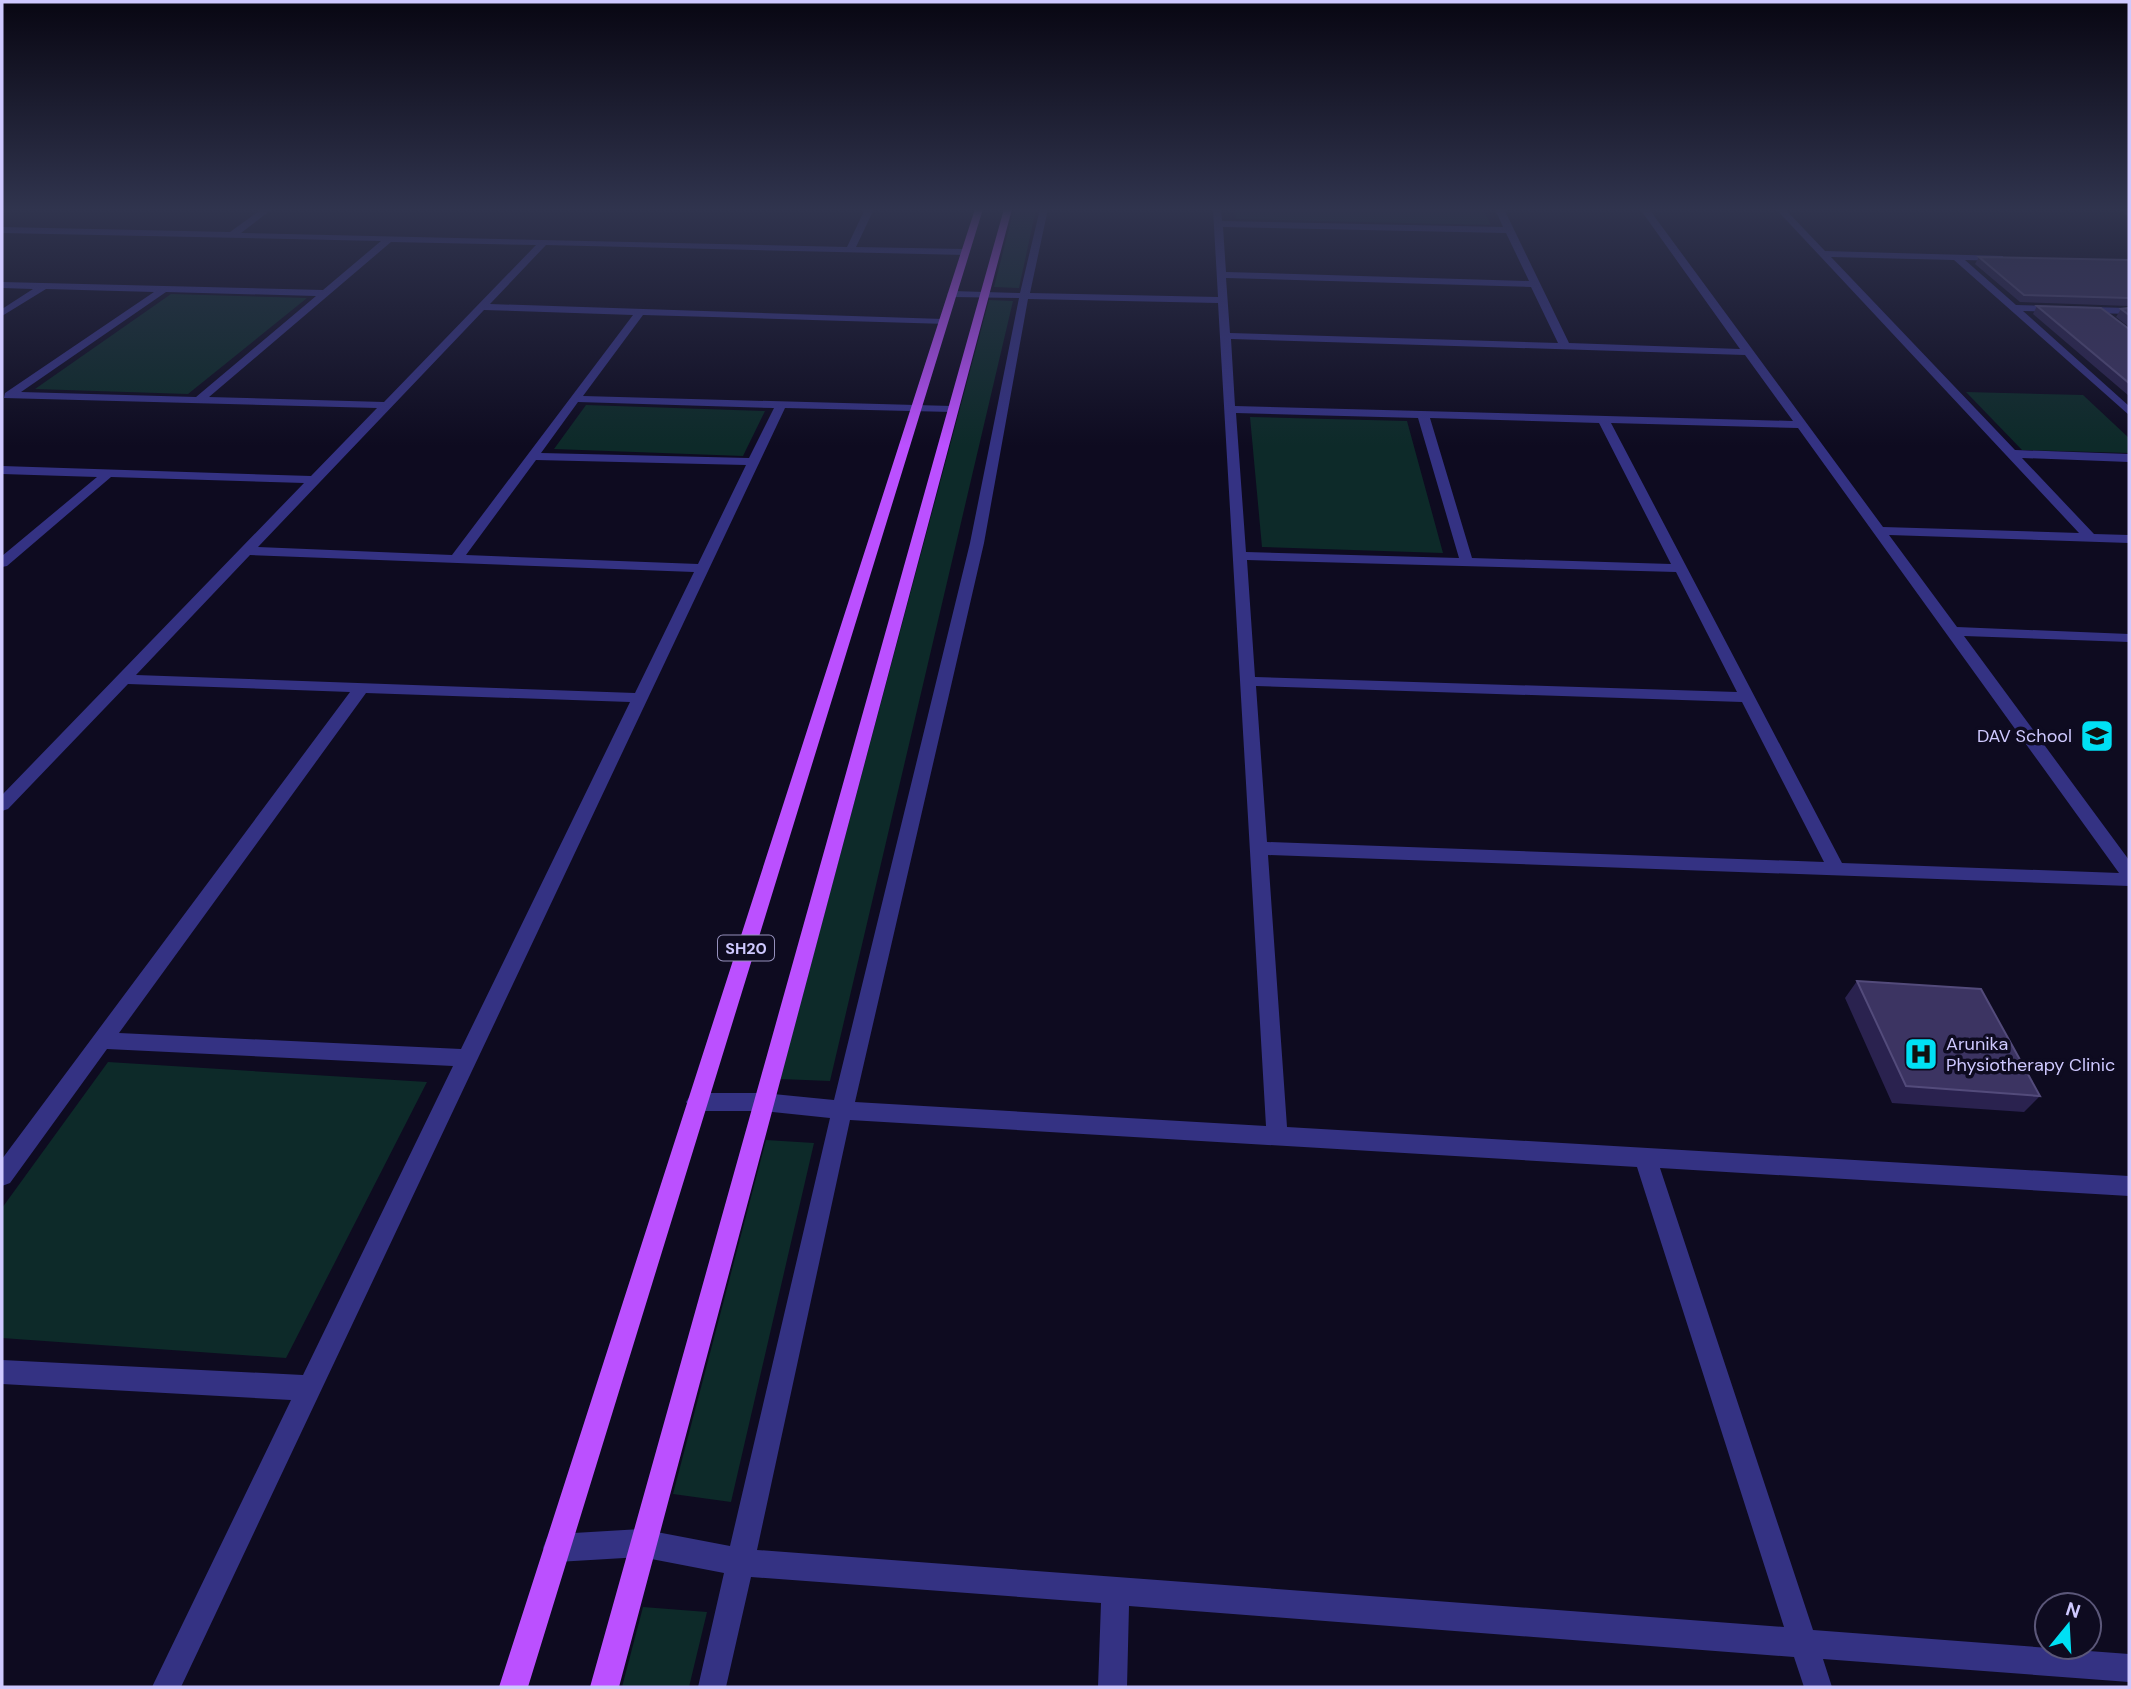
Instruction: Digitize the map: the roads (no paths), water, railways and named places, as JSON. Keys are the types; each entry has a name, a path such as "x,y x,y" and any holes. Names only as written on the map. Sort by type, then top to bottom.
{"main road":[{"name":"SH20","path":"511,1684 557,1548 954,288"},
{"path":"604,1687 984,288"}],"street":[{"path":"2,313 41,288"},
{"path":"117,288 325,293"},
{"path":"199,400 331,288"},
{"path":"2,805 500,288"},
{"path":"712,1687 842,1110 977,544 1026,288"},
{"path":"1223,288 1277,1136"},
{"path":"1537,288 1565,347"},
{"path":"1701,288 2129,873"},
{"path":"1855,288 2091,538"},
{"path":"1990,288 2129,412"},
{"path":"6,398 164,289"},
{"path":"952,294 1223,300"},
{"path":"481,307 943,322"},
{"path":"2013,308 2129,311"},
{"path":"2099,310 2119,327"},
{"path":"456,559 640,312"},
{"path":"1226,336 1747,352"},
{"path":"6,398 386,405"},
{"path":"576,399 952,409"},
{"path":"166,1687 781,405"},
{"path":"1230,409 1801,425"},
{"path":"1423,414 1467,563"},
{"path":"1603,419 1837,870"},
{"path":"2012,454 2129,457"},
{"path":"533,456 753,462"},
{"path":"2,470 314,480"},
{"path":"3,561 109,473"},
{"path":"1878,531 2129,539"},
{"path":"246,551 702,568"},
{"path":"1240,556 1680,568"},
{"path":"1952,631 2129,638"},
{"path":"123,679 640,698"},
{"path":"1248,681 1747,697"},
{"path":"2,1176 362,688"},
{"path":"1259,848 2129,880"},
{"path":"102,1040 468,1058"},
{"path":"697,1102 763,1102 842,1110 2129,1186"},
{"path":"1645,1157 1818,1687"},
{"path":"2,1372 309,1388"},
{"path":"557,1548 641,1543 740,1562 2129,1669"},
{"path":"1112,1687 1116,1591"}],"place":[{"name":"DAV School","path":"2097,736"},
{"name":"Arunika Physiotherapy Clinic","path":"1921,1054"}]}
